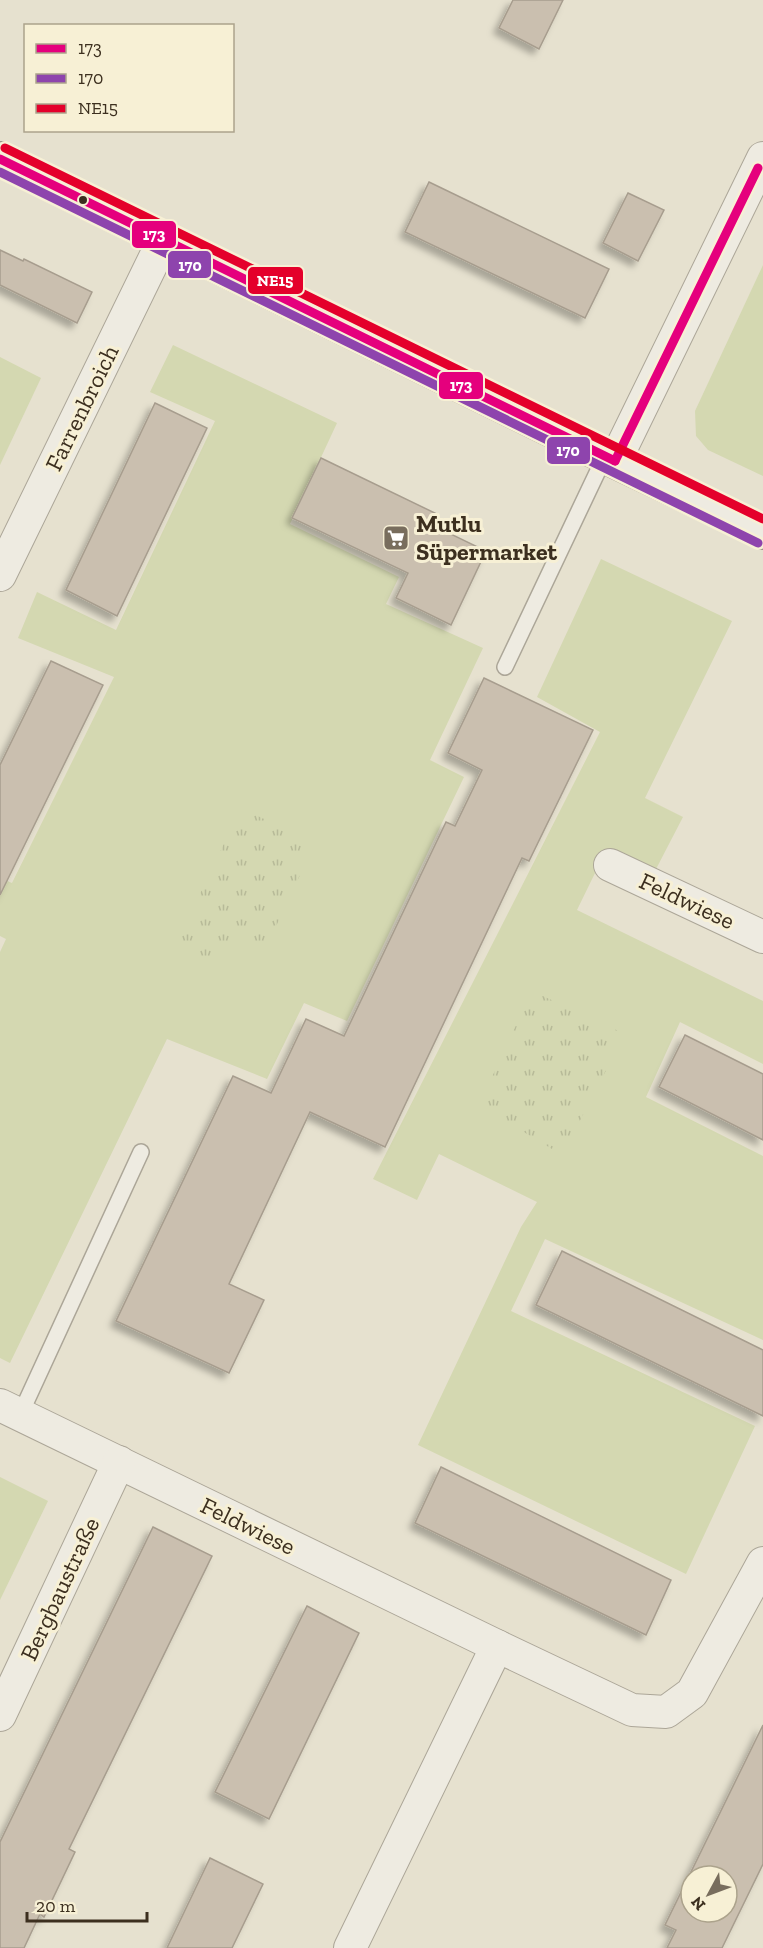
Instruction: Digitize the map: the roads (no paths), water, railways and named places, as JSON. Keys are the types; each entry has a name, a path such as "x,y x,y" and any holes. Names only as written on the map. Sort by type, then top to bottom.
{"main road":[{"path":"0,159 763,532"}],"street":[{"path":"610,458 761,165"},
{"name":"Farrenbroich","path":"0,575 164,239"},
{"name":"Feldwiese","path":"610,865 763,937"},
{"name":"Feldwiese","path":"10,1410 632,1710 666,1713 692,1693 763,1563"},
{"name":"Bergbaustraße","path":"0,1715 119,1462"},
{"path":"350,1948 497,1646"}],"lane":[{"path":"506,667 610,458"},
{"path":"10,1410 141,1152"}],"place":[{"name":"Mutlu Süpermarket","path":"396,538"}]}
